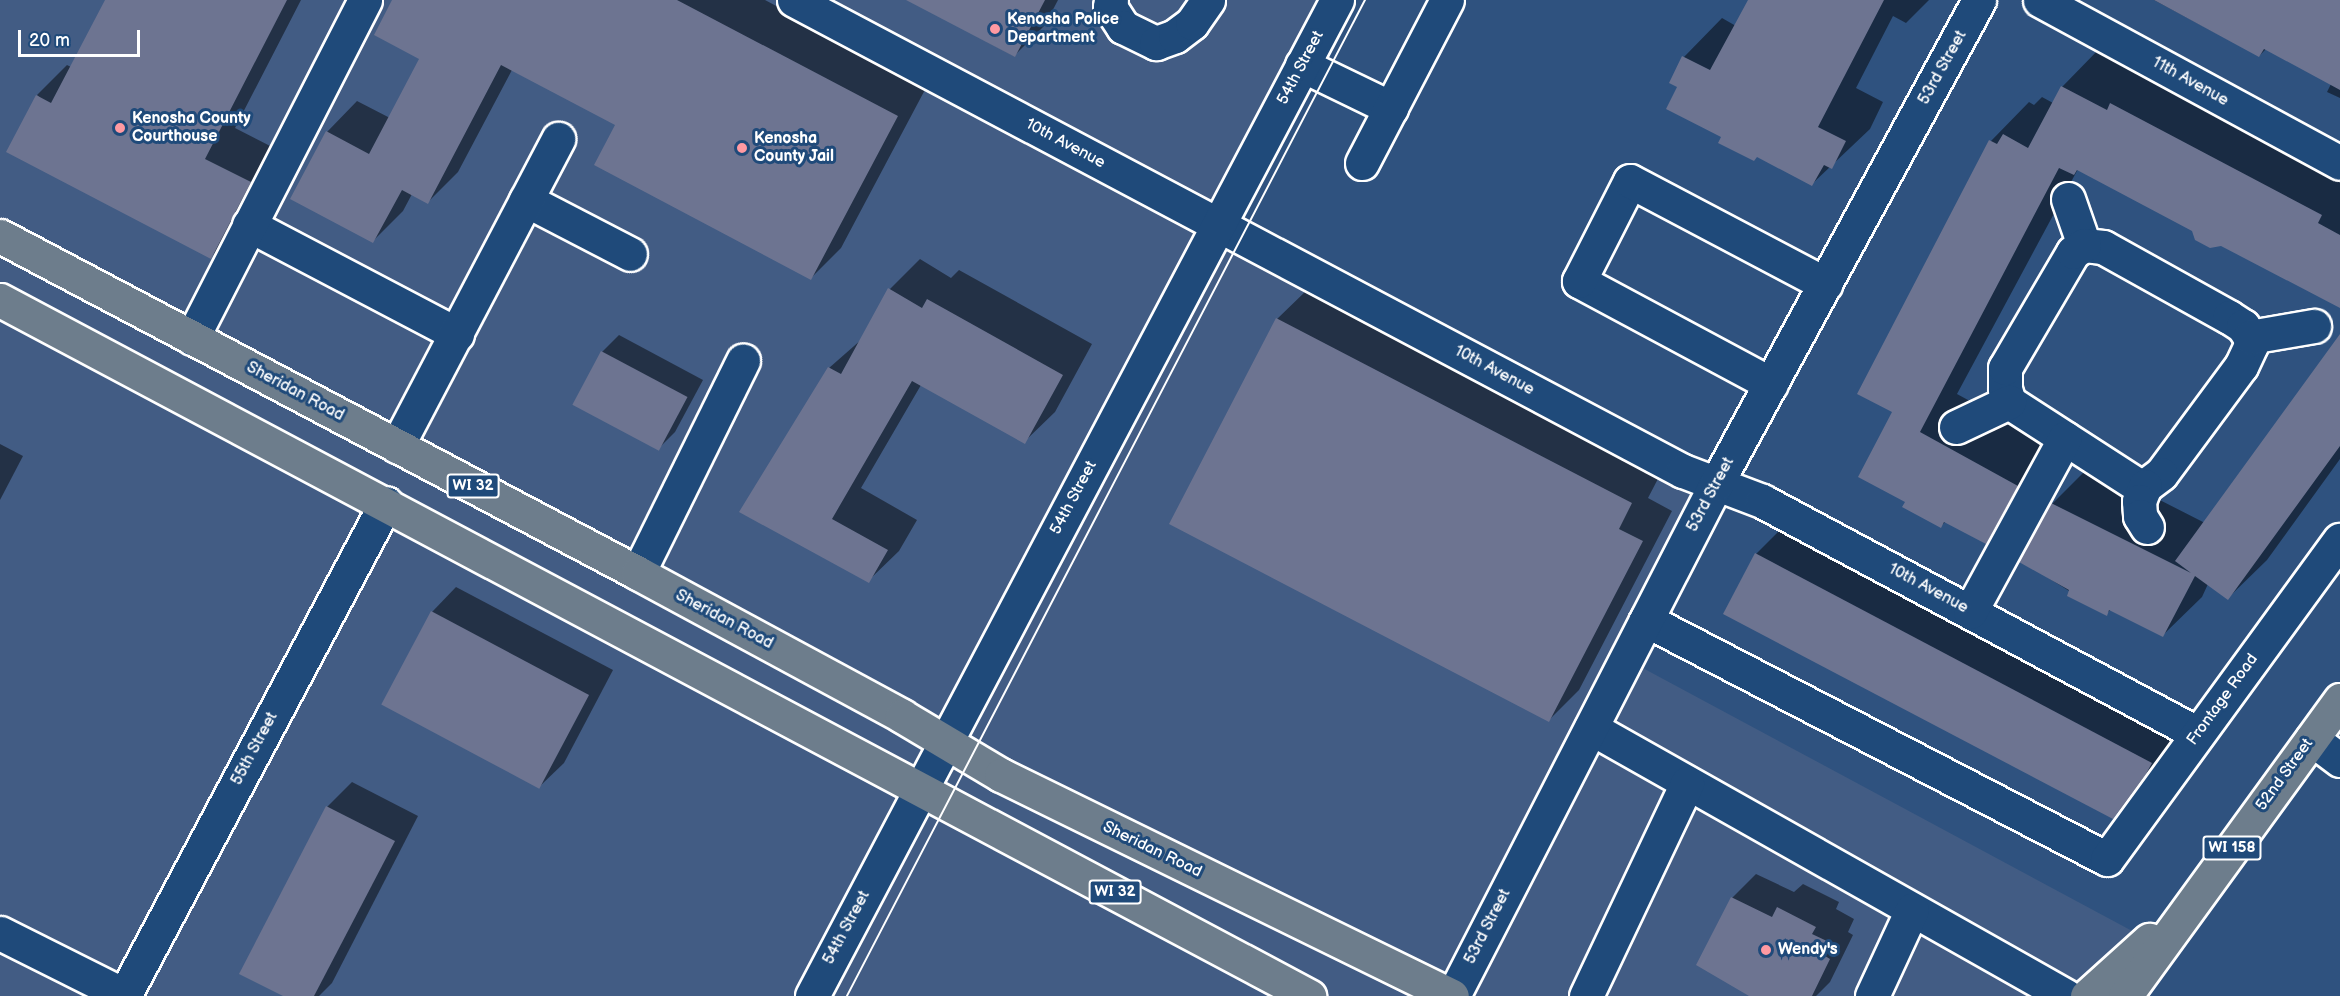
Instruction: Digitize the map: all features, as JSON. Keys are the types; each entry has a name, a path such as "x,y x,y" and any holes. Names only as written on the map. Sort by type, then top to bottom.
{"main road":[{"name":"Sheridan Road","path":"0,236 638,573 944,741 1001,775 1453,996"},
{"name":"WI 32","path":"0,300 386,503 1310,996"},
{"name":"52nd Street","path":"2125,996 2340,700"},
{"path":"2086,996 2193,901"}],"street":[{"path":"192,338 365,0"},
{"name":"10th Avenue","path":"794,0 1683,471 1762,501 2198,734"},
{"path":"1111,0 1110,7 1123,27 1156,43 1175,36 1192,23 1208,0"},
{"name":"54th Street","path":"812,996 944,741 1337,0"},
{"path":"1362,163 1447,0"},
{"name":"53rd Street","path":"1453,996 1716,484 1980,0"},
{"name":"11th Avenue","path":"2040,0 2340,163"},
{"path":"1302,65 1391,108"},
{"path":"397,446 558,139"},
{"path":"1771,384 1579,281 1630,181 1825,284"},
{"path":"2068,199 2084,245"},
{"path":"526,200 630,254"},
{"path":"249,225 457,334"},
{"path":"2009,402 2005,368 2073,252 2084,245 2103,247 2243,326 2250,337 2251,345 2241,366 2161,474 2145,486 2139,501 2140,516 2146,527"},
{"path":"2250,337 2314,326"},
{"path":"638,573 743,361"},
{"path":"1956,427 2009,402"},
{"path":"2009,402 2145,486"},
{"path":"1970,612 2065,438"},
{"name":"55th Street","path":"125,996 386,503"},
{"name":"Frontage Road","path":"1646,620 2107,859 2340,540"},
{"path":"1591,728 2066,996"},
{"path":"2312,739 2340,760"},
{"path":"1597,992 1687,783"},
{"path":"1872,996 1912,910"},
{"path":"0,933 125,996"}],"shaded area":[{"path":"0,0 1337,0 1218,225 1716,484 1626,659 2149,940 2087,996 0,996"}],"building":[{"name":"Kenosha County Courthouse","path":"105,0 287,0 205,159 251,182 211,259 6,152 36,95 51,103"},
{"name":"Kenosha County Jail","path":"392,0 677,0 898,116 811,280 594,165 615,125 501,65 428,204 402,190 373,243 290,199 326,131 369,154 419,59 374,35"},
{"name":"Kenosha Police Department","path":"906,0 1045,0 1015,57"},
{"path":"1748,0 1884,0 1818,127 1846,141 1832,169 1824,165 1812,186 1757,157 1754,161 1718,143 1721,137 1666,109 1677,87 1669,83 1682,56 1710,70"},
{"path":"2154,0 2340,0 2340,90 2264,49 2259,57"},
{"path":"2061,86 2107,110 2110,103 2322,215 2318,223 2340,235 2340,308 2221,246 2210,248 2195,240 2192,231 2077,170 2074,175 2059,168 1920,432 2018,486 1986,544 1944,522 1941,528 1902,507 1905,502 1858,477 1892,412 1857,394 1989,140 1997,144 2003,134 2028,148"},
{"path":"888,288 922,308 927,299 1063,375 1025,444 912,381 832,519 888,550 869,583 739,512 828,367 841,374"},
{"path":"1276,318 1632,503 1619,529 1643,541 1549,722 1169,524"},
{"path":"2340,334 2340,446 2228,600 2195,576 2163,637 2109,610 2107,616 2067,596 2069,590 2019,562 2051,503 2191,573 2175,561"},
{"path":"601,351 688,397 659,451 572,405"},
{"path":"1755,553 2152,763 2146,774 2113,819 1723,614"},
{"path":"431,611 589,695 539,789 381,705"},
{"path":"326,806 395,841 314,996 283,996 239,974"},
{"name":"Wendy's","path":"1731,897 1772,917 1777,907 1816,927 1812,934 1831,943 1825,956 1830,959 1812,996 1749,996 1696,965"}],"tram line":[{"path":"847,996 1365,0"}],"place":[{"name":"Kenosha Police Department","path":"995,29"},
{"name":"Kenosha County Courthouse","path":"120,128"},
{"name":"Kenosha County Jail","path":"742,148"},
{"name":"Wendy's","path":"1766,950"}]}
